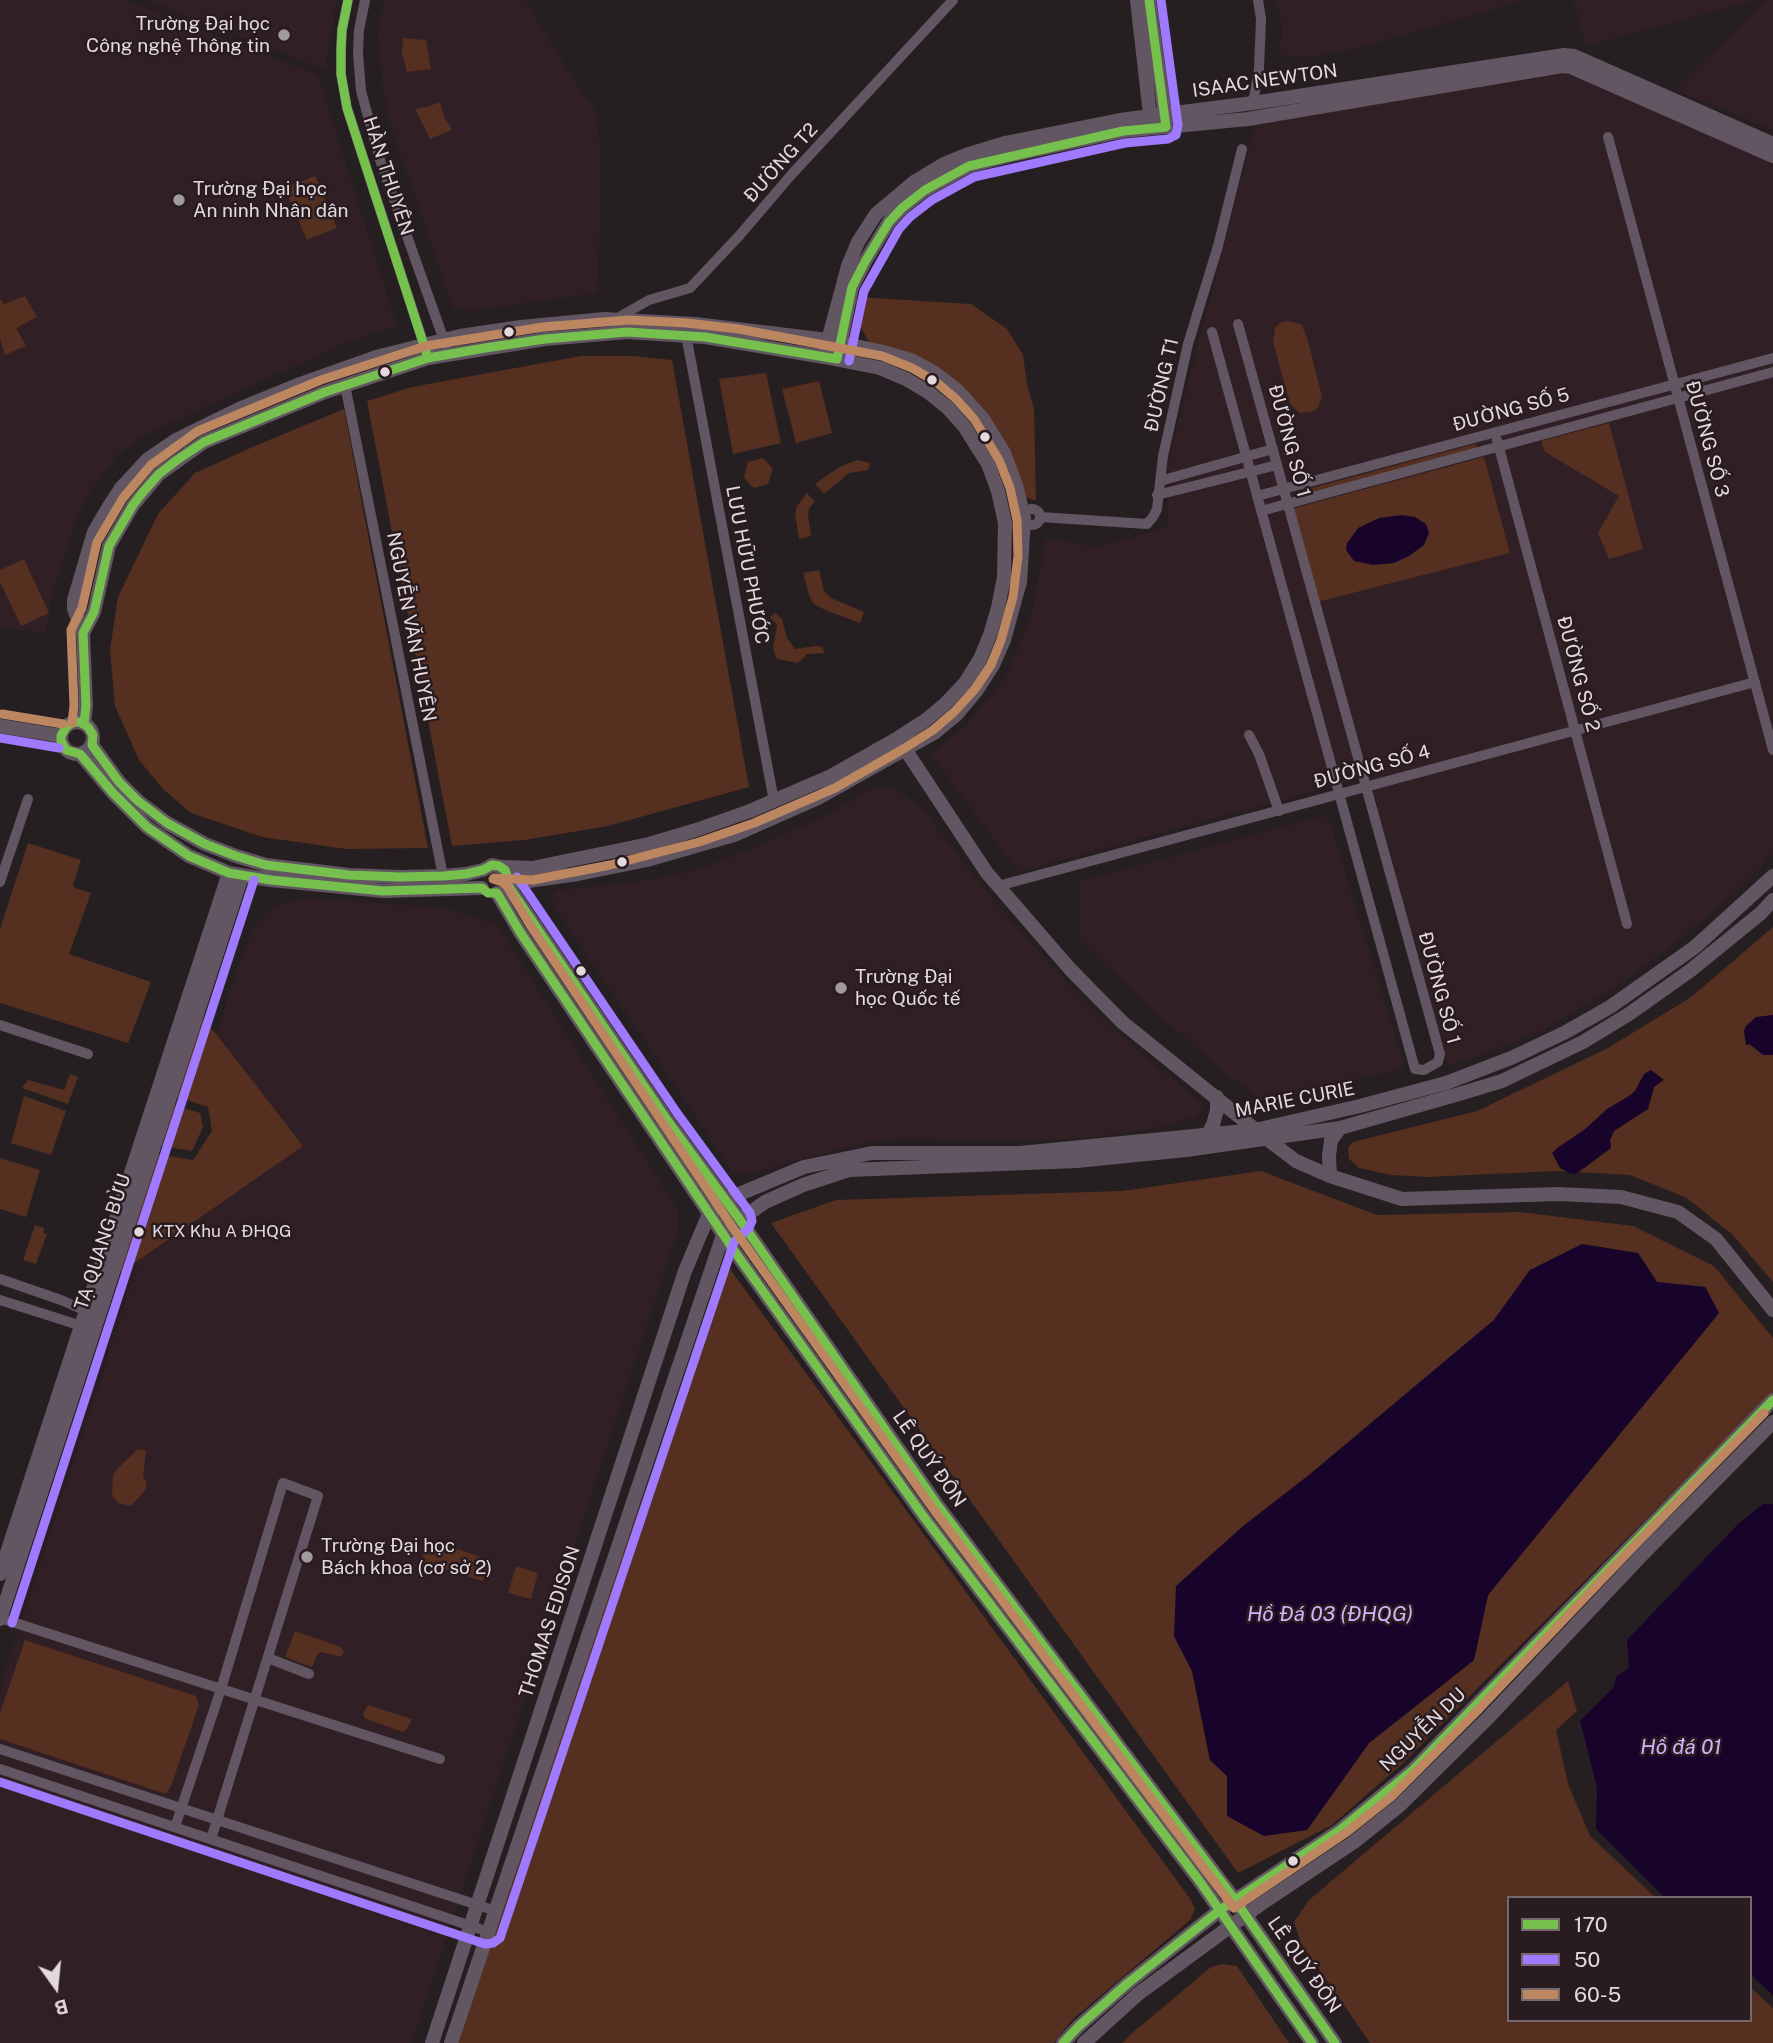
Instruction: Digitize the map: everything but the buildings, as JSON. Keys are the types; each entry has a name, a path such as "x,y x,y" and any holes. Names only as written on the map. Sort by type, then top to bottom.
{"street":[{"name":"HÀN THUYÊN","path":"348,0 341,50 341,74 347,108 426,351"},
{"name":"HÀN THUYÊN","path":"365,0 359,30 361,91 388,184 446,347"},
{"name":"ĐƯỜNG T2","path":"614,326 649,300 691,288 953,0"},
{"path":"1137,0 1158,121"},
{"path":"1149,0 1158,121"},
{"path":"1248,119 1259,69 1261,19 1258,0"},
{"name":"ISAAC NEWTON","path":"1158,121 1253,103 1564,55 1773,144"},
{"name":"ISAAC NEWTON","path":"831,358 848,266 858,242 876,214 914,182 944,164 1005,143 1120,120 1248,119 1562,66 1571,67 1773,156"},
{"name":"ĐƯỜNG SỐ 3","path":"1608,137 1773,750"},
{"name":"ĐƯỜNG T1","path":"1024,518 1025,513 1031,509 1036,510 1040,517 1147,524 1153,517 1157,509 1163,456 1188,344 1218,246 1242,149"},
{"path":"84,724 86,706 83,633 74,609 74,600 94,532 121,488 148,459 176,440 239,409 376,357 426,351 533,326 582,320 738,341 880,368 906,379 948,408 964,426 988,464 998,491 1005,523 1006,556 1001,594 990,635 980,659 965,683 902,744 820,797 734,835 621,866 488,892 482,888 383,891 235,875 189,856 147,827 113,793 86,749"},
{"path":"86,749 138,801 167,823 205,844 236,856 266,865 309,871 398,877 443,876 483,870 492,865 532,867 649,844 704,828 934,733 957,714 977,690 993,664 1004,640 1020,582 1024,518 1004,453 983,419 957,390 935,373 911,360 883,352 834,342 695,324 614,326"},
{"name":"ĐƯỜNG SỐ 1","path":"1212,332 1415,1069 1424,1070 1438,1062 1440,1054 1238,324"},
{"name":"LƯU HỮU PHƯỚC","path":"686,335 774,801"},
{"path":"83,633 94,612 109,546 133,505 159,474 204,442 426,351"},
{"name":"ĐƯỜNG SỐ 5","path":"1257,496 1773,358"},
{"name":"ĐƯỜNG SỐ 5","path":"1261,511 1773,372"},
{"name":"NGUYỄN VĂN HUYÊN","path":"345,385 443,876"},
{"name":"ĐƯỜNG SỐ 2","path":"1495,432 1627,924"},
{"path":"1160,481 1273,449"},
{"path":"1157,495 1277,465"},
{"path":"1005,523 1024,518"},
{"name":"ĐƯỜNG SỐ 4","path":"998,886 1755,682"},
{"path":"79,722 84,724 92,731 93,740 86,749 70,752 66,750 61,736 66,727 79,722"},
{"path":"0,726 61,736"},
{"path":"1249,735 1259,754 1279,811"},
{"path":"902,744 972,852 1070,969 1117,1017 1296,1161 1331,1176 1402,1199 1570,1194 1621,1197 1678,1212 1716,1240 1773,1310"},
{"path":"0,882 28,799"},
{"path":"502,867 508,874 502,889"},
{"path":"482,888 479,877 483,870"},
{"name":"TẠ QUANG BỬU","path":"0,1618 90,1321 235,875"},
{"name":"MARIE CURIE","path":"723,1235 765,1202 803,1185 849,1170 1077,1161 1186,1150 1261,1135 1436,1086 1511,1058 1610,1007 1695,947 1773,876"},
{"name":"LÊ QUÝ ĐÔN","path":"502,889 740,1220 937,1506 1235,1900 1335,2043"},
{"name":"LÊ QUÝ ĐÔN","path":"502,889 527,943 723,1235 924,1517 1231,1925 1312,2043"},
{"name":"MARIE CURIE","path":"709,1214 725,1200 804,1167 872,1153 1020,1153 1208,1134 1261,1135 1339,1128 1400,1112 1502,1080 1583,1042 1629,1014 1691,970 1773,900"},
{"path":"0,1025 88,1054"},
{"path":"1208,1134 1217,1110 1217,1097"},
{"path":"653,1130 667,1120"},
{"path":"1331,1176 1331,1140 1339,1128"},
{"name":"THOMAS EDISON","path":"432,2043 685,1271 709,1214"},
{"name":"THOMAS EDISON","path":"451,2043 723,1235"},
{"path":"0,1279 61,1300 90,1321"},
{"path":"0,1300 90,1321"},
{"name":"TẠ QUANG BỬU","path":"0,1574 90,1321"},
{"path":"648,1383 671,1389"},
{"name":"NGUYỄN DU","path":"1063,2043 1128,1983 1220,1910 1340,1830 1413,1770 1773,1400"},
{"name":"NGUYỄN DU","path":"1084,2043 1138,1994 1231,1925 1354,1842 1399,1806 1488,1718 1631,1566 1773,1422"},
{"path":"175,1827 221,1689 283,1483 318,1496 211,1839"},
{"path":"924,1517 937,1506"},
{"path":"982,1594 995,1582"},
{"path":"0,1618 440,1759"},
{"path":"268,1658 309,1674"},
{"path":"1054,1689 1067,1676"},
{"path":"0,1748 496,1910"},
{"path":"0,1769 489,1932"},
{"path":"60,1788 66,1770"},
{"path":"354,1887 360,1867"}],"shaded area":[{"name":"Trường Đại học An ninh Nhân dân","path":"0,0 126,0 318,75 397,326 343,344 141,437 117,456 78,514 51,597 46,633 0,627"},
{"name":"Trường Đại học Công nghệ Thông tin","path":"147,0 337,0 325,70"},
{"path":"385,0 525,0 582,93 595,109 600,147 601,204 597,293 469,311 453,308 389,121 378,33"},
{"path":"1276,0 1526,0 1355,49 1305,58 1278,54 1283,32"},
{"path":"1573,0 1756,0 1586,46"},
{"path":"1768,0 1773,0 1773,130 1674,89"},
{"path":"403,38 426,40 431,69 407,72 402,53"},
{"path":"1561,69 1773,161 1773,854 1738,890 1622,983 1538,1033 1448,1067 1369,776 1018,872 931,755 967,724 1007,675 1032,613 1046,538 1097,547 1168,527 1169,457 1255,125"},
{"path":"440,102 452,130 430,139 415,109"},
{"path":"315,176 337,228 307,240 285,188"},
{"path":"25,296 37,317 16,328 26,346 5,355 0,338 0,299 4,304"},
{"path":"856,297 971,304 1007,329 1023,355 1034,409 1036,501 1020,495 970,406 931,373 869,342 856,319"},
{"path":"1287,321 1301,324 1307,337 1322,397 1318,408 1311,412 1300,413 1290,404 1273,342 1275,328"},
{"path":"581,356 633,356 672,360 749,787 608,826 524,840 452,846 367,401 412,387"},
{"path":"766,373 781,443 733,454 719,379"},
{"path":"819,381 832,433 796,443 782,389"},
{"path":"344,409 428,848 346,849 262,837 191,813 163,789 139,760 115,706 110,650 118,597 158,514 195,473"},
{"path":"1609,423 1643,549 1609,559 1598,533 1619,496 1545,452 1541,441"},
{"path":"1475,444 1478,448 1296,496 1297,492"},
{"path":"1484,457 1510,553 1313,603 1291,509"},
{"path":"763,458 773,469 768,484 754,488 744,478 748,462"},
{"path":"857,460 870,463 868,470 849,473 824,494 815,484 839,467"},
{"path":"807,493 815,502 809,508 808,515 811,536 799,539 795,514 797,506"},
{"path":"24,559 49,613 21,626 0,582 0,570"},
{"path":"819,570 824,591 831,598 864,612 860,623 813,603 803,573"},
{"path":"775,613 782,619 787,638 795,649 816,646 822,647 825,653 807,654 798,663 777,659 773,649 777,625 770,617"},
{"name":"Trường Đại học Quốc tế","path":"887,787 902,793 925,812 987,893 1100,1016 1140,1053 1203,1104 1195,1117 1149,1129 1093,1138 1012,1141 904,1138 864,1143 746,1174 740,1175 731,1170 552,903 553,897 557,890 628,883 694,871 829,814 866,791"},
{"path":"1323,816 1329,819 1405,1068 1265,1102 1229,1076 1162,1018 1079,940 1080,881"},
{"path":"28,843 81,860 73,885 91,893 69,954 151,982 128,1043 0,1003 0,929"},
{"name":"Trường Đại học Bách khoa (cơ sở 2)","path":"307,898 445,908 492,923 500,929 678,1210 679,1227 412,2043 0,2043 0,1688 139,1260 302,1146 217,1035 238,964 257,922 275,906"},
{"path":"1773,927 1773,1015 1755,1018 1749,1044 1763,1055 1773,1055 1773,1282 1733,1235 1687,1198 1630,1175 1556,1171 1427,1177 1391,1175 1359,1168 1349,1159 1348,1148 1353,1142 1477,1111 1606,1049 1690,998"},
{"path":"195,1012 217,1035 303,1146 126,1269 110,1276 151,1153 193,1160 212,1131 208,1107 169,1094"},
{"path":"70,1074 78,1077 68,1104 22,1088 28,1080 64,1090"},
{"path":"24,1096 66,1111 51,1155 11,1143"},
{"path":"168,1103 200,1113 203,1127 192,1151 154,1145"},
{"path":"0,1158 40,1170 26,1217 0,1209"},
{"path":"1261,1171 1377,1215 1520,1212 1633,1226 1714,1266 1773,1338 1773,1392 1402,1764 1332,1825 1238,1873 771,1223 836,1200 1122,1191","holes":["1638,1253 1657,1282 1705,1287 1719,1313 1488,1595 1474,1660 1369,1743 1307,1830 1227,1816 1227,1776 1210,1760 1192,1671 1174,1636 1242,1527 1309,1475 1494,1320 1530,1270"]},
{"path":"35,1225 44,1228 43,1233 47,1234 36,1264 23,1260"},
{"path":"727,1265 1195,1909 1190,1920 1072,2020 1054,2043 456,2043 582,1666"},
{"path":"138,1449 146,1450 143,1476 146,1489 131,1506 118,1503 112,1496 113,1475"},
{"path":"431,1540 490,1560 483,1581 421,1562 427,1541"},
{"path":"516,1566 538,1573 531,1599 508,1593"},
{"path":"295,1631 341,1647 344,1652 342,1657 320,1652 312,1667 285,1657"},
{"path":"25,1640 196,1696 199,1705 166,1794 0,1739 0,1713"},
{"path":"1568,1681 1577,1711 1556,1730 1568,1784 1590,1836 1654,1896 1507,1896 1507,2022 1752,2022 1752,1989 1773,2008 1773,2043 1370,2043 1301,1943 1294,1922 1309,1900"},
{"path":"368,1705 412,1719 403,1732 364,1718 363,1714"},
{"path":"1222,1964 1237,1966 1289,2043 1122,2043 1211,1967"}],"water":[{"path":"1402,515 1415,517 1426,524 1429,533 1424,545 1394,563 1373,565 1354,561 1346,550 1347,543 1358,528 1379,518"},
{"path":"1773,1015 1773,1055 1763,1055 1750,1044 1746,1045 1744,1031 1756,1017"},
{"path":"1651,1070 1664,1080 1654,1087 1648,1109 1614,1131 1610,1140 1611,1148 1576,1174 1560,1168 1552,1153 1607,1109 1635,1091 1644,1074"},
{"name":"Hồ Đá 03 (ĐHQG)","path":"1582,1244 1638,1253 1657,1282 1705,1287 1719,1313 1488,1595 1474,1660 1369,1743 1307,1830 1264,1836 1227,1816 1227,1776 1210,1760 1192,1671 1174,1636 1176,1586 1242,1527 1309,1475 1494,1320 1530,1270"},
{"name":"Hồ đá 01","path":"1763,1504 1773,1504 1773,1995 1752,1976 1752,1896 1663,1896 1596,1829 1597,1788 1580,1721 1613,1688 1617,1676 1629,1668 1627,1640 1738,1524"}],"transit line":[{"name":"170","path":"348,0 341,50 341,74 347,108 428,358"},
{"name":"170","path":"84,724 86,706 83,633 94,612 109,546 143,492 159,474 177,460 204,442 325,392 428,358 485,348 545,339 627,332 705,337 837,359 852,287 866,260 889,222 925,190 969,166 1123,131 1166,127 1149,0"},
{"name":"50","path":"849,361 864,291 899,229 932,200 974,177 1125,143 1168,139 1176,135 1178,125 1161,0"},
{"name":"60-5","path":"72,723 74,706 71,630 82,608 97,542 123,498 151,465 198,431 321,380 426,346 543,327 628,320 739,329 882,356 912,368 936,382 956,399 974,419 999,460 1010,488 1017,520 1018,556 1013,597 991,665 975,689 954,712 905,748 835,788 754,823 699,842 610,865 533,880 493,879 507,886 530,925 733,1228 934,1510 1234,1908 1347,1832 1391,1797 1764,1413"},
{"name":"60-5","path":"2,714 63,724"},
{"name":"170","path":"1312,2043 1198,1879 924,1517 735,1252 520,932 497,893 488,893 482,888 383,891 229,873 189,856 147,827 80,754 66,750 61,741 66,727 74,722 88,727 93,735 92,745 119,782 138,801 167,823 205,844 236,856 266,865 349,875 443,876 466,874 492,865 505,870 507,884 667,1120 740,1220 938,1506 1235,1900 1335,2043"},
{"name":"50","path":"0,738 59,748"},
{"name":"50","path":"0,1782 485,1944 500,1938 734,1242 749,1228 752,1221 750,1213 677,1113 517,877"},
{"name":"50","path":"12,1623 254,880"},
{"name":"170","path":"1063,2043 1128,1983 1220,1910 1340,1830 1413,1770 1773,1400"}],"place":[{"name":"Trường Đại học Công nghệ Thông tin","path":"284,35"},
{"name":"Trường Đại học An ninh Nhân dân","path":"179,200"},
{"name":"Trường Đại học Quốc tế","path":"841,988"},
{"name":"KTX Khu A ĐHQG","path":"139,1232"},
{"name":"Trường Đại học Bách khoa (cơ sở 2)","path":"307,1557"}]}
